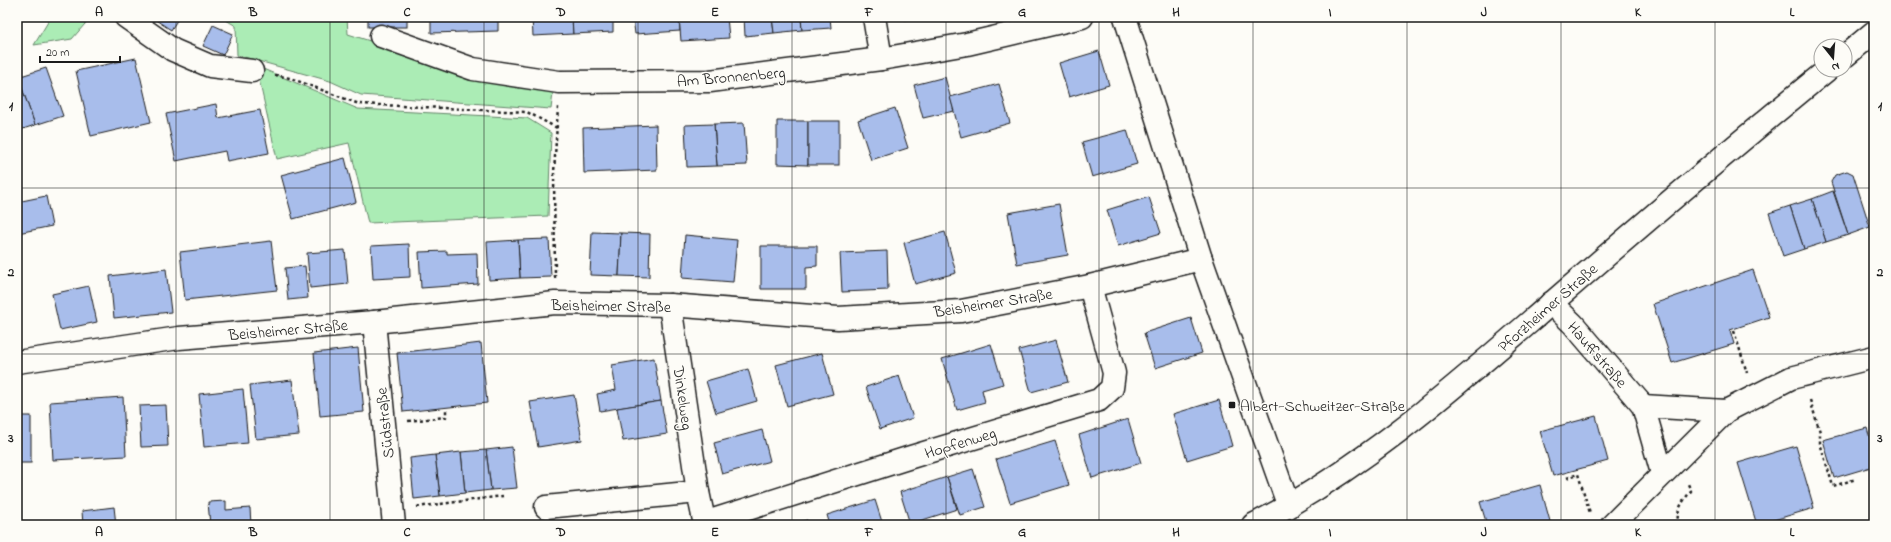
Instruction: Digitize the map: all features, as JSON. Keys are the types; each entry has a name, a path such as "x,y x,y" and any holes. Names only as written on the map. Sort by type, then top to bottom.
{"street":[{"path":"126,17 174,50 210,66 252,71"},
{"path":"874,17 881,59"},
{"name":"Am Bronnenberg","path":"381,36 472,69 559,82 710,81 881,59 967,44 1082,17"},
{"path":"1125,17 1201,259 1289,507"},
{"path":"1853,49 1874,32"},
{"name":"Pforzheimer Straße","path":"1253,525 1289,507 1364,457 1449,392 1671,200 1818,78"},
{"name":"Beisheimer Straße","path":"17,362 178,338 374,322 555,303 670,305 838,318 961,311 1090,286 1201,259"},
{"name":"Hopfenweg","path":"705,524 911,457 1099,400 1112,388 1114,373 1090,286"},
{"name":"Hauffstraße","path":"1552,303 1573,324 1643,406 1662,473"},
{"name":"Dinkelweg","path":"670,305 698,492 705,524"},
{"name":"Südstraße","path":"374,322 393,517"},
{"path":"1612,525 1662,473 1726,411 1791,378 1874,358"},
{"path":"1643,406 1726,411"},
{"path":"546,507 698,492"}],"path":[{"path":"252,71 290,78 359,104 527,112 557,128"},
{"path":"555,303 554,173 559,82"},
{"path":"1734,331 1754,396"},
{"path":"1802,375 1820,432 1820,443 1833,486 1856,479"},
{"path":"384,424 446,417 446,408"},
{"path":"1567,478 1578,474 1592,518"},
{"path":"1678,525 1678,512 1680,504 1691,491"},
{"path":"393,517 503,496"}],"green space":[{"path":"51,17 91,17 72,39 34,45"},
{"path":"221,17 347,17 348,34 474,74 554,85 551,109 361,95 330,81 237,55 236,26"},
{"path":"256,66 358,109 527,118 551,133 548,216 368,223 349,143 277,159"}],"building":[{"path":"151,17 179,17 171,30"},
{"path":"368,17 407,17 407,27 368,27"},
{"path":"431,17 498,17 498,31 431,33"},
{"path":"532,17 572,17 573,34 533,36"},
{"path":"572,17 613,17 613,32 573,34"},
{"path":"633,17 679,17 680,31 635,34"},
{"path":"679,17 727,17 729,38 681,41"},
{"path":"744,17 772,17 774,33 745,36"},
{"path":"772,17 801,17 802,30 774,33"},
{"path":"801,17 830,17 831,28 802,30"},
{"path":"905,17 922,17 905,20"},
{"path":"213,25 233,34 223,55 203,46"},
{"path":"1099,51 1109,85 1069,97 1059,63"},
{"path":"136,58 151,122 91,136 76,71"},
{"path":"46,68 63,116 35,125 18,77"},
{"path":"18,77 35,125 17,131 17,78"},
{"path":"945,77 954,111 923,118 914,85"},
{"path":"999,84 1010,123 961,137 950,97"},
{"path":"216,104 218,118 260,110 269,153 227,161 225,151 176,161 166,114"},
{"path":"895,108 908,148 871,160 858,120"},
{"path":"777,121 808,121 808,165 777,164"},
{"path":"808,121 839,121 839,165 808,165"},
{"path":"744,123 747,165 717,166 714,124"},
{"path":"714,124 717,166 687,167 685,125"},
{"path":"656,125 657,170 584,173 583,128"},
{"path":"1127,130 1137,164 1092,177 1082,142"},
{"path":"345,158 356,202 293,219 281,175"},
{"path":"1847,171 1853,174 1870,227 1848,235 1831,182 1835,175"},
{"path":"1833,191 1848,235 1826,242 1812,199"},
{"path":"46,196 52,226 18,233 17,202"},
{"path":"1149,197 1161,233 1118,246 1107,210"},
{"path":"1812,199 1826,242 1804,249 1790,206"},
{"path":"1059,204 1068,255 1017,264 1008,213"},
{"path":"1790,206 1804,249 1783,256 1769,213"},
{"path":"592,232 621,233 619,276 590,275"},
{"path":"945,232 956,273 915,284 904,243"},
{"path":"621,233 650,234 649,277 619,276"},
{"path":"685,235 737,240 733,282 682,278"},
{"path":"549,239 551,277 520,278 518,240"},
{"path":"518,240 520,278 489,280 487,242"},
{"path":"271,241 277,290 185,300 180,252"},
{"path":"409,244 410,277 373,279 371,246"},
{"path":"761,246 817,246 817,266 806,267 806,289 761,289"},
{"path":"345,250 348,284 310,288 307,253"},
{"path":"447,251 447,254 477,253 478,284 421,288 419,252"},
{"path":"887,251 888,290 842,292 840,253"},
{"path":"305,266 308,298 288,300 285,268"},
{"path":"166,269 171,312 114,318 110,276"},
{"path":"1753,270 1769,317 1730,330 1734,344 1672,363 1653,304"},
{"path":"89,286 97,322 60,330 52,294"},
{"path":"1191,318 1202,353 1155,368 1144,333"},
{"path":"1056,340 1068,382 1031,392 1019,350"},
{"path":"481,343 487,403 403,412 397,353"},
{"path":"991,344 1003,384 982,390 985,402 957,410 942,359"},
{"path":"358,348 364,412 320,416 314,353"},
{"path":"822,353 833,394 787,406 776,365"},
{"path":"654,358 661,401 600,411 597,394 616,390 612,365"},
{"path":"748,369 757,401 716,413 706,381"},
{"path":"899,376 913,418 880,429 866,387"},
{"path":"292,380 299,435 256,439 250,385"},
{"path":"243,389 248,443 204,447 199,394"},
{"path":"574,395 582,440 538,447 530,402"},
{"path":"123,397 126,456 53,460 50,402"},
{"path":"1219,400 1232,446 1187,460 1173,414"},
{"path":"661,401 667,434 623,441 617,408"},
{"path":"166,405 168,446 141,447 139,406"},
{"path":"17,416 31,416 31,463 17,463"},
{"path":"1596,416 1608,461 1553,476 1540,431"},
{"path":"1128,419 1141,463 1092,478 1079,435"},
{"path":"1867,428 1874,453 1874,466 1834,478 1823,440"},
{"path":"762,430 770,461 722,474 714,443"},
{"path":"1055,441 1069,485 1010,503 996,459"},
{"path":"1796,446 1814,508 1757,525 1738,463"},
{"path":"512,447 517,488 491,490 486,450"},
{"path":"486,450 491,490 465,493 461,452"},
{"path":"461,452 465,493 440,496 435,455"},
{"path":"435,455 440,496 414,499 410,458"},
{"path":"973,469 985,507 960,515 947,477"},
{"path":"947,477 957,509 910,524 900,492"},
{"path":"1540,485 1551,525 1487,525 1480,502"},
{"path":"875,500 883,525 830,525 827,515"},
{"path":"226,501 226,510 250,508 251,525 210,525 208,502"},
{"path":"114,507 116,525 83,525 82,511"},
{"path":"807,520 808,525 790,525"}],"place":[{"name":"Albert-Schweitzer-Straße","path":"1232,405"}]}
